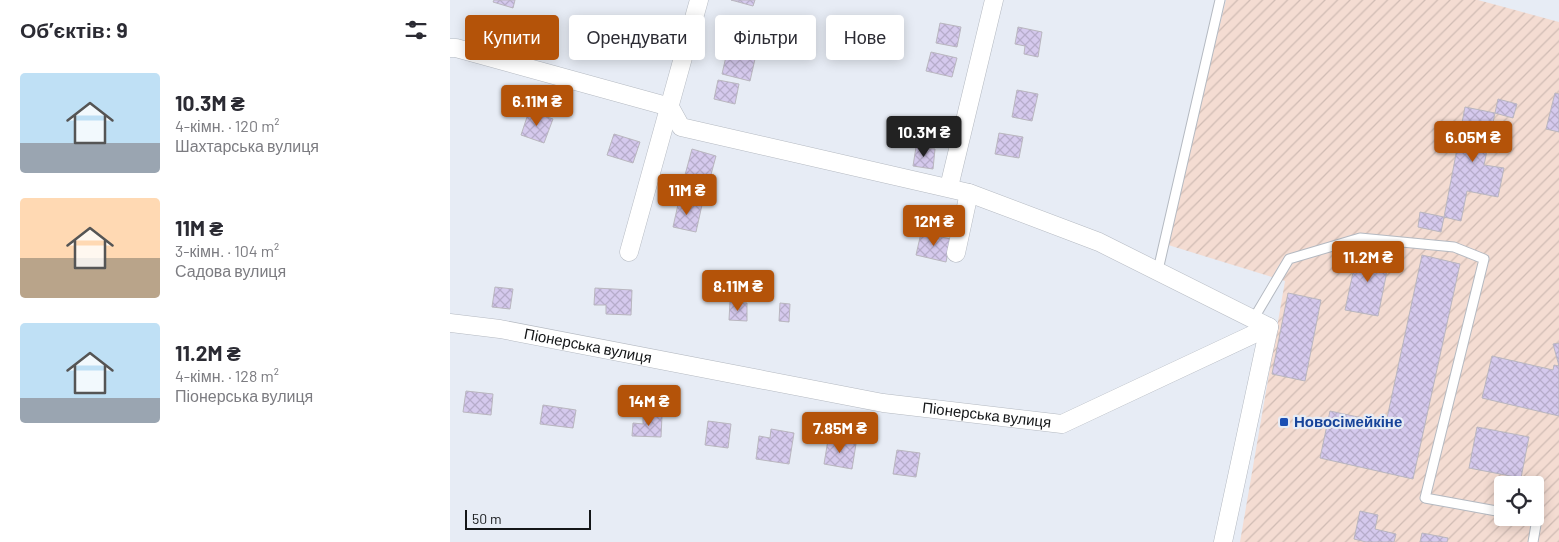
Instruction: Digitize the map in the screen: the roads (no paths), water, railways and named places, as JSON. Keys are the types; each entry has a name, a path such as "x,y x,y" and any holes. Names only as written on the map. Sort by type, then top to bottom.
{"street":[{"path":"629,252 699,0"},
{"path":"949,187 994,0"},
{"path":"450,48 456,48 670,107 681,127 969,193 1099,242 1261,323 1223,542"},
{"path":"956,253 969,193"},
{"name":"Піонерська вулиця","path":"450,323 500,329 883,403 1062,424 1261,323"}],"lane":[{"path":"1158,270 1220,0"},
{"path":"1261,323 1289,259 1360,238 1454,247 1484,259 1425,498 1494,511"},
{"path":"1533,542 1536,526"}],"place":[{"name":"Новосімейкіне","path":"1284,422"}]}
